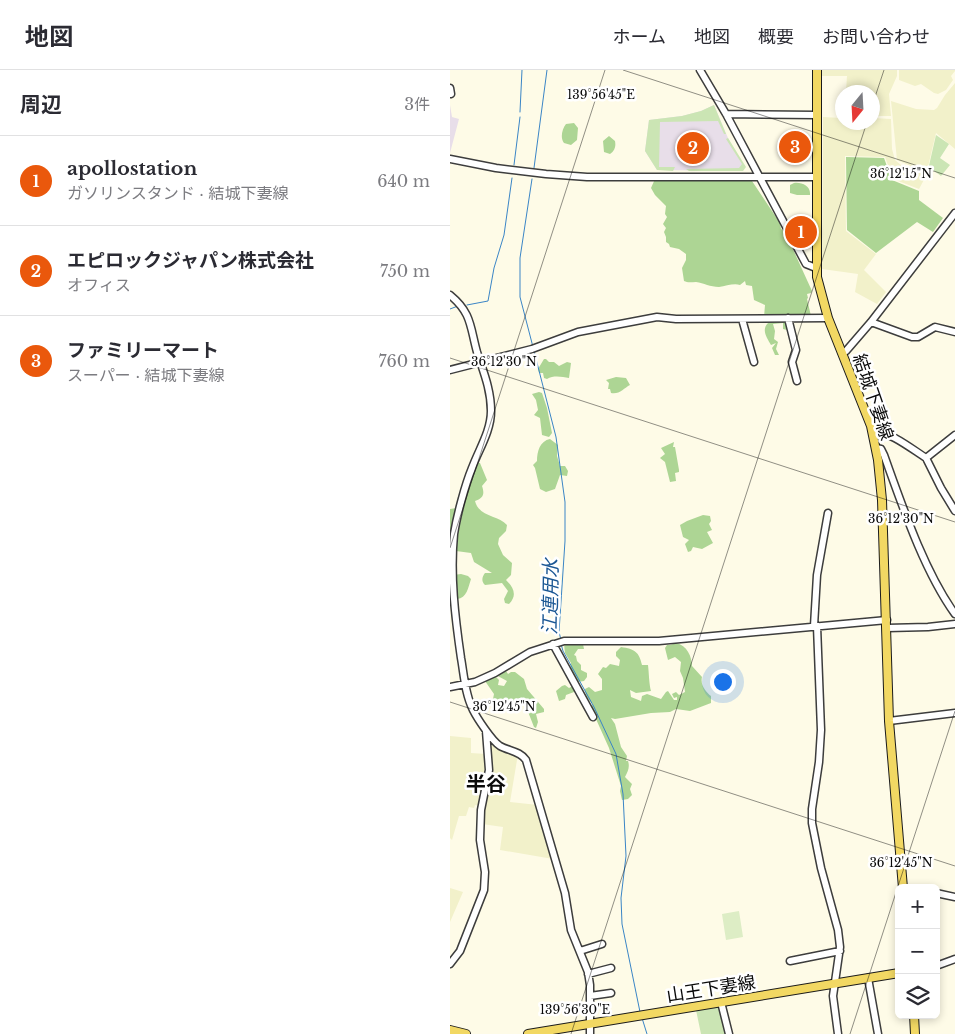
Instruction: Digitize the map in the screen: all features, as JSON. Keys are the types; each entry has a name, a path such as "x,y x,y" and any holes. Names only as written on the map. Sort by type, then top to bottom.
{"main road":[{"name":"結城下妻線","path":"817,70 816,268 820,295 872,430 876,448 882,500 889,721 905,884"},
{"name":"山王下妻線","path":"528,1034 895,974"},
{"path":"914,1019 915,1034"},
{"path":"450,1030 466,1034"}],"street":[{"path":"700,70 726,114 806,264 816,268"},
{"path":"726,114 817,115"},
{"path":"450,159 496,168 571,176 816,177"},
{"path":"842,353 846,351 871,322 955,213"},
{"path":"450,295 464,309 488,388 491,412 484,443 471,469 454,534 451,592 465,685 472,709 498,745 519,753 526,760 565,893 571,930 588,974 590,1034"},
{"path":"450,370 534,348 578,332 649,318 828,318"},
{"path":"788,318 796,350 792,362 797,381"},
{"path":"742,319 754,362"},
{"path":"871,322 912,337 918,337 935,327 955,332"},
{"path":"872,430 881,431 926,458 955,511"},
{"path":"926,458 955,434"},
{"path":"876,448 881,449 884,454 926,561 948,605 955,614"},
{"path":"828,513 817,575 816,626 821,730 812,823 821,868 838,930 840,951 834,983 833,1002 838,1034"},
{"path":"450,687 465,685 482,679 530,652 564,641 659,641 816,626 887,624 928,627 955,624"},
{"path":"555,643 593,717"},
{"path":"889,721 955,713"},
{"path":"450,964 460,951 484,890 485,872 480,835 481,810 489,770 486,730"},
{"path":"940,894 955,897"},
{"path":"580,951 602,944"},
{"path":"790,961 840,951"},
{"path":"940,965 955,959"},
{"path":"588,974 611,968"},
{"path":"868,978 878,1034"},
{"path":"590,996 611,993"},
{"path":"721,1002 729,1034"}],"shaded area":[{"path":"450,105 452,117 459,119 450,153"},
{"path":"714,105 728,138 743,164 739,171 657,170 645,151 649,120 682,116"}],"green space":[{"path":"822,70 897,70 897,76 889,94 891,116 880,116 880,85 846,85 847,76 821,76"},
{"path":"899,70 955,71 951,76 953,80 946,90 938,94 921,84 915,86 899,80"},
{"path":"955,83 955,149 936,133 927,171 897,160 891,101 916,109 934,110"},
{"path":"714,105 726,134 724,134 718,121 660,122 659,167 675,167 673,171 657,170 645,151 649,120 682,116"},
{"path":"823,117 835,118 835,130 880,130 880,118 891,119 892,149 895,160 901,165 927,174 919,189 893,179 885,157 845,156 846,231 876,254 864,270 886,292 877,304 855,292 858,274 822,269"},
{"path":"574,123 578,128 577,140 571,145 564,143 562,136 566,124"},
{"path":"936,135 949,144 940,158 950,165 941,176 933,170 928,170"},
{"path":"609,136 615,141 614,150 610,154 604,152 603,141"},
{"path":"728,138 746,167 743,171 689,171 686,169 739,168 742,164 726,139"},
{"path":"846,157 884,158 892,180 919,191 919,200 943,218 933,232 917,222 876,253 847,230"},
{"path":"692,178 701,181 703,179 711,180 712,178 731,181 731,179 752,181 780,223 781,229 791,245 812,291 807,294 811,316 793,319 787,330 783,329 783,323 773,324 775,331 774,339 778,342 776,349 779,355 775,355 772,348 776,343 771,345 765,334 765,328 768,323 764,317 765,305 754,300 752,286 746,285 745,281 740,285 733,284 719,287 684,281 682,268 686,260 686,254 679,249 670,247 666,242 664,232 666,228 663,224 667,217 665,214 666,206 651,188 655,179"},
{"path":"794,183 805,185 809,189 810,195 790,193 790,185"},
{"path":"544,359 554,362 559,366 567,362 571,363 569,378 544,378 543,373 539,373 538,369"},
{"path":"616,377 626,378 630,385 619,392 611,393 610,389 608,389 609,383 606,380"},
{"path":"542,393 547,408 552,433 549,437 542,435 540,418 534,415 538,410 536,400 532,394"},
{"path":"550,439 558,445 557,456 560,466 565,466 568,471 567,476 560,475 555,489 546,492 540,489 533,465 537,461 538,450 541,444"},
{"path":"674,442 673,447 675,447 679,472 675,473 676,481 670,482 665,462 660,458 665,454 661,448"},
{"path":"477,463 480,463 487,480 482,486 483,496 475,501 477,506 480,510 507,525 506,531 499,538 498,544 503,555 512,563 511,575 506,580 514,591 512,601 509,604 505,603 504,599 508,591 502,583 484,584 482,579 485,573 492,573 474,562 471,553 456,551 457,542 450,548 450,509 457,508 458,529 461,508"},
{"path":"703,515 710,516 711,521 709,524 712,530 707,532 713,543 702,549 693,547 688,552 685,544 689,540 683,537 680,525"},
{"path":"461,574 471,579 465,595 457,599 453,575"},
{"path":"676,643 683,646 688,652 692,666 702,677 705,690 711,696 711,703 690,711 676,709 670,712 611,718 615,724 621,747 627,756 626,761 628,761 629,767 625,777 632,784 630,789 632,795 628,799 622,800 621,786 609,748 591,708 593,704 587,697 585,689 589,687 595,692 602,690 602,679 598,674 603,667 606,668 610,664 619,666 620,660 616,656 616,652 621,647 636,652 642,665 648,665 651,691 636,693 630,690 631,697 641,701 642,696 647,694 661,699 668,691 674,700 677,700 677,697 674,698 672,694 676,692 679,695 685,692 680,671 681,662 675,657 668,660 665,648 667,645"},
{"path":"564,644 583,644 584,649 578,649 574,655 581,665 581,670 587,673 584,681 577,682 570,670 571,663 565,653"},
{"path":"506,671 508,674 515,672 524,679 527,689 544,709 544,712 536,714 538,722 536,728 523,699 514,701 509,706 504,707 492,704 494,694 485,681 495,676 499,680 498,685 504,686 507,681 496,675"},
{"path":"565,685 569,688 573,686 574,692 566,695 565,699 559,701 556,691"},
{"path":"450,736 471,738 471,753 486,754 487,767 480,806 469,807 466,816 459,816 452,840 450,838"},
{"path":"489,743 518,754 510,802 538,805 553,859 500,850 503,827 482,824"},
{"path":"450,888 463,892 450,922"},
{"path":"739,911 743,937 726,940 722,914"},
{"path":"721,1006 727,1034 701,1034 696,1010"}],"waterway":[{"path":"520,112 522,70"},
{"name":"江連用水","path":"534,168 547,70"},
{"path":"514,165 520,117"},
{"path":"467,305 488,301 494,268 504,235 512,178"},
{"name":"江連用水","path":"532,179 520,258 520,297 533,347"},
{"path":"450,309 458,306"},
{"name":"江連用水","path":"534,351 556,437 565,502 565,541 559,632 561,640"},
{"name":"江連用水","path":"561,644 616,754 623,794 626,856 621,898 622,924 640,1012"},
{"name":"江連用水","path":"642,1018 647,1034"}],"place":[{"name":"ファミリーマート","path":"795,147"},
{"name":"エピロックジャパン株式会社","path":"693,148"},
{"name":"apollostation","path":"801,232"}],"district":[{"name":"半谷","path":"486,784"}]}
